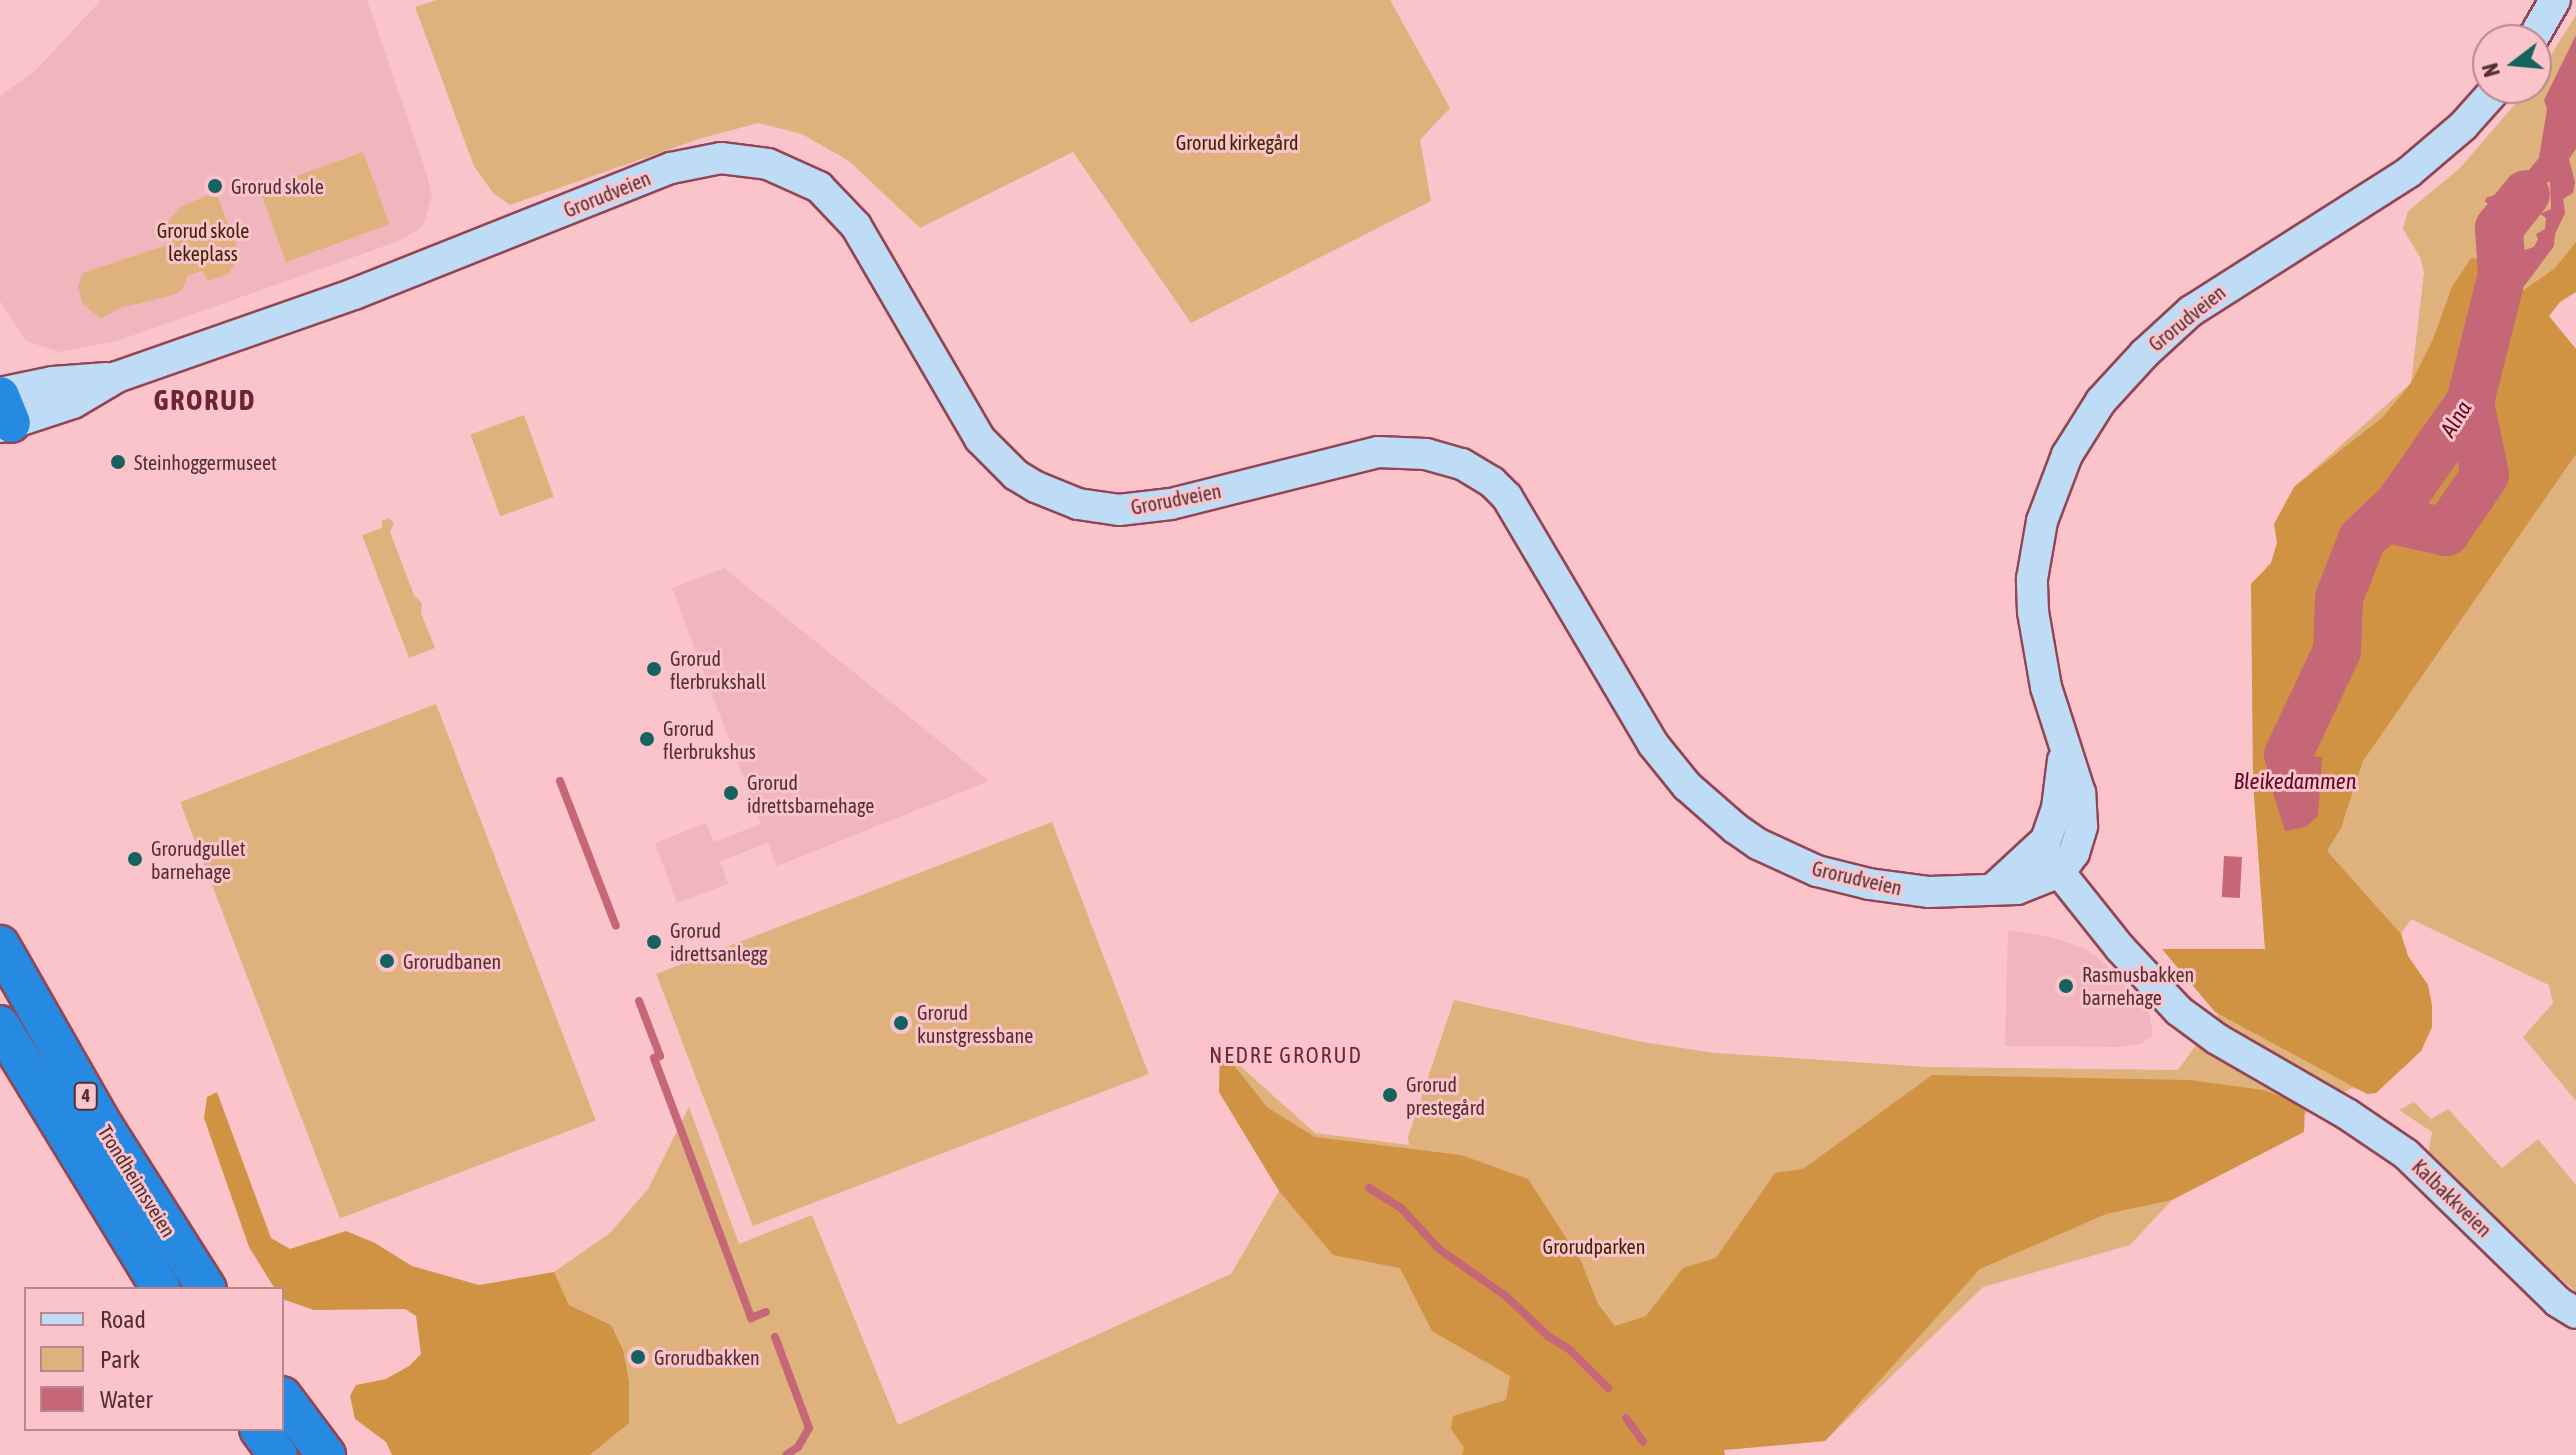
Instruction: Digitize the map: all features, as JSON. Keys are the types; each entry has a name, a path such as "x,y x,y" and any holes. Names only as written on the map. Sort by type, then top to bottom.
{"highway":[{"name":"Trondheimsveien","path":"0,945 104,1127 206,1287"},
{"name":"Trondheimsveien","path":"0,1025 160,1287"},
{"path":"284,1399 326,1455"},
{"path":"260,1431 278,1455"}],"street":[{"path":"2541,24 2555,0"},
{"name":"Grorudveien","path":"3,410 73,403 117,377 340,299 671,168 721,158 768,164 819,187 856,226 891,280 961,411 998,459 1026,481 1078,504 1119,510 1171,504 1378,452 1426,454 1462,464 1492,482 1507,497 1653,744 1687,786 1758,844 1817,871 1899,890 1960,892 2032,885 2060,872 2074,853 2083,812 2038,649 2032,579 2049,494 2067,455 2101,401 2144,354 2191,311 2221,288 2387,188 2433,154 2481,104"},
{"name":"Grorudveien","path":"1994,888 2041,849 2057,808 2063,747"},
{"path":"2041,849 2060,872"},
{"name":"Kalbakkveien","path":"2060,872 2145,977 2179,1011 2406,1154 2558,1302 2576,1313"}],"shaded area":[{"name":"Grorud skole","path":"101,0 367,0 427,175 432,196 423,226 399,241 117,341 60,352 26,341 0,301 0,96 35,71"},
{"path":"2576,242 2576,292 2560,302 2549,316 2576,349 2576,454 2363,761 2341,828 2327,851 2401,934 2408,956 2428,985 2432,1005 2432,1027 2421,1051 2376,1093 2367,1094 2215,1012 2162,949 2265,949 2253,781 2251,584 2271,563 2277,543 2274,524 2294,487 2383,417 2411,383 2433,339 2452,287 2471,258 2488,260 2521,292 2554,269"},
{"path":"724,568 989,781 777,866 768,843 720,861 728,884 677,903 655,843 706,823 714,842 761,824 672,588"},
{"name":"Rasmusbakken barnehage","path":"2008,930 2051,937 2086,949 2101,960 2149,1013 2153,1035 2141,1044 2121,1047 2005,1046"},
{"path":"1220,1048 1268,1108 1315,1137 1461,1155 1528,1179 1581,1261 1598,1304 1615,1326 1646,1316 1683,1268 1716,1258 1775,1173 1803,1169 1932,1075 2190,1080 2263,1090 2305,1105 2304,1132 2172,1200 2106,1214 1980,1269 1825,1441 1724,1450 1725,1455 1462,1455 1464,1448 1451,1429 1453,1416 1506,1400 1510,1376 1432,1331 1400,1268 1333,1255 1279,1191 1219,1092"},
{"path":"217,1092 271,1238 290,1249 346,1231 375,1243 412,1266 479,1285 554,1272 569,1305 611,1325 623,1350 629,1382 629,1423 590,1455 392,1455 386,1442 355,1419 350,1396 356,1385 386,1379 409,1366 421,1354 416,1316 405,1309 314,1310 284,1300 284,1287 274,1287 249,1247 204,1118 207,1097"}],"green space":[{"name":"Grorud kirkegård","path":"437,0 1390,0 1450,108 1420,140 1431,201 1191,323 1073,152 920,228 849,161 802,134 758,123 699,139 510,205 493,193 474,166 415,7"},
{"name":"Grorudparken","path":"2576,15 2576,283 2548,316 2576,405 2576,1101 2523,1037 2553,1003 2549,985 2411,919 2401,934 2408,956 2428,985 2432,1027 2421,1051 2376,1093 2352,1088 2309,1111 2172,1200 2130,1245 1983,1287 1825,1441 1724,1450 1724,1455 590,1455 629,1423 611,1325 569,1305 554,1272 610,1233 648,1189 689,1107 739,1244 812,1215 898,1425 1231,1274 1279,1191 1219,1092 1220,1048 1315,1133 1409,1145 1408,1137 1454,1000 1642,1042 1715,1053 1929,1067 2178,1070 2220,1012 2162,949 2265,949 2253,781 2294,487 2411,383 2424,272 2420,257 2403,229 2408,211 2459,169 2515,104 2552,104 2552,53"},
{"path":"363,152 389,224 286,262 260,190"},
{"name":"Grorud skole lekeplass","path":"216,192 240,255 228,274 208,281 202,271 188,275 182,290 173,295 120,308 101,319 82,303 78,286 83,273 173,243 168,222 182,206"},
{"path":"524,415 554,497 500,516 470,434"},
{"path":"388,518 394,523 390,532 414,595 422,603 421,613 435,648 409,658 362,535 382,528 382,521"},
{"name":"Grorudbanen","path":"436,704 596,1120 340,1219 180,802"},
{"name":"Grorud kunstgressbane","path":"1052,822 1149,1074 753,1226 656,974"},
{"path":"2414,1102 2431,1119 2448,1109 2502,1168 2538,1139 2576,1185 2576,1292 2503,1229 2428,1155 2432,1132 2399,1110"}],"water":[{"path":"2576,35 2576,149 2569,159 2575,182 2573,193 2563,199 2565,213 2555,234 2554,246 2525,285 2481,223 2493,205 2485,202 2486,198 2500,193 2506,197 2539,158 2545,104 2552,104 2552,84","holes":["2550,181 2551,209 2540,214 2546,218 2545,229 2536,234 2538,239 2534,247 2521,251 2507,239 2514,225 2525,217 2521,209 2538,199 2538,188"]},
{"name":"Bleikedammen","path":"2267,754 2322,757 2318,816 2306,827 2285,831 2267,773"},
{"path":"2224,856 2242,857 2240,898 2222,897"}],"waterway":[{"name":"Alna","path":"2288,755 2337,651 2339,598 2362,539 2398,505 2470,402 2502,275 2499,228 2526,194"},
{"path":"2384,518 2446,532 2485,475 2470,402"},
{"path":"560,781 616,926"},
{"path":"639,1001 660,1056 654,1058 751,1318 766,1312"},
{"path":"1369,1188 1402,1209 1439,1249 1507,1297 1548,1336 1570,1350 1608,1388"},
{"path":"775,1337 809,1428 798,1447 786,1455"},
{"path":"1626,1418 1643,1441"}],"place":[{"name":"Grorud skole","path":"215,186"},
{"name":"Steinhoggermuseet","path":"118,462"},
{"name":"Grorud flerbrukshall","path":"654,669"},
{"name":"Grorud flerbrukshus","path":"647,739"},
{"name":"Grorud idrettsbarnehage","path":"731,793"},
{"name":"Grorudgullet barnehage","path":"135,859"},
{"name":"Grorud idrettsanlegg","path":"654,942"},
{"name":"Grorudbanen","path":"387,961"},
{"name":"Rasmusbakken barnehage","path":"2066,986"},
{"name":"Grorud kunstgressbane","path":"901,1023"},
{"name":"Grorud prestegård","path":"1390,1095"},
{"name":"Grorudbakken","path":"638,1357"}],"district":[{"name":"GRORUD","path":"205,400"},
{"name":"NEDRE GRORUD","path":"1286,1056"}]}
